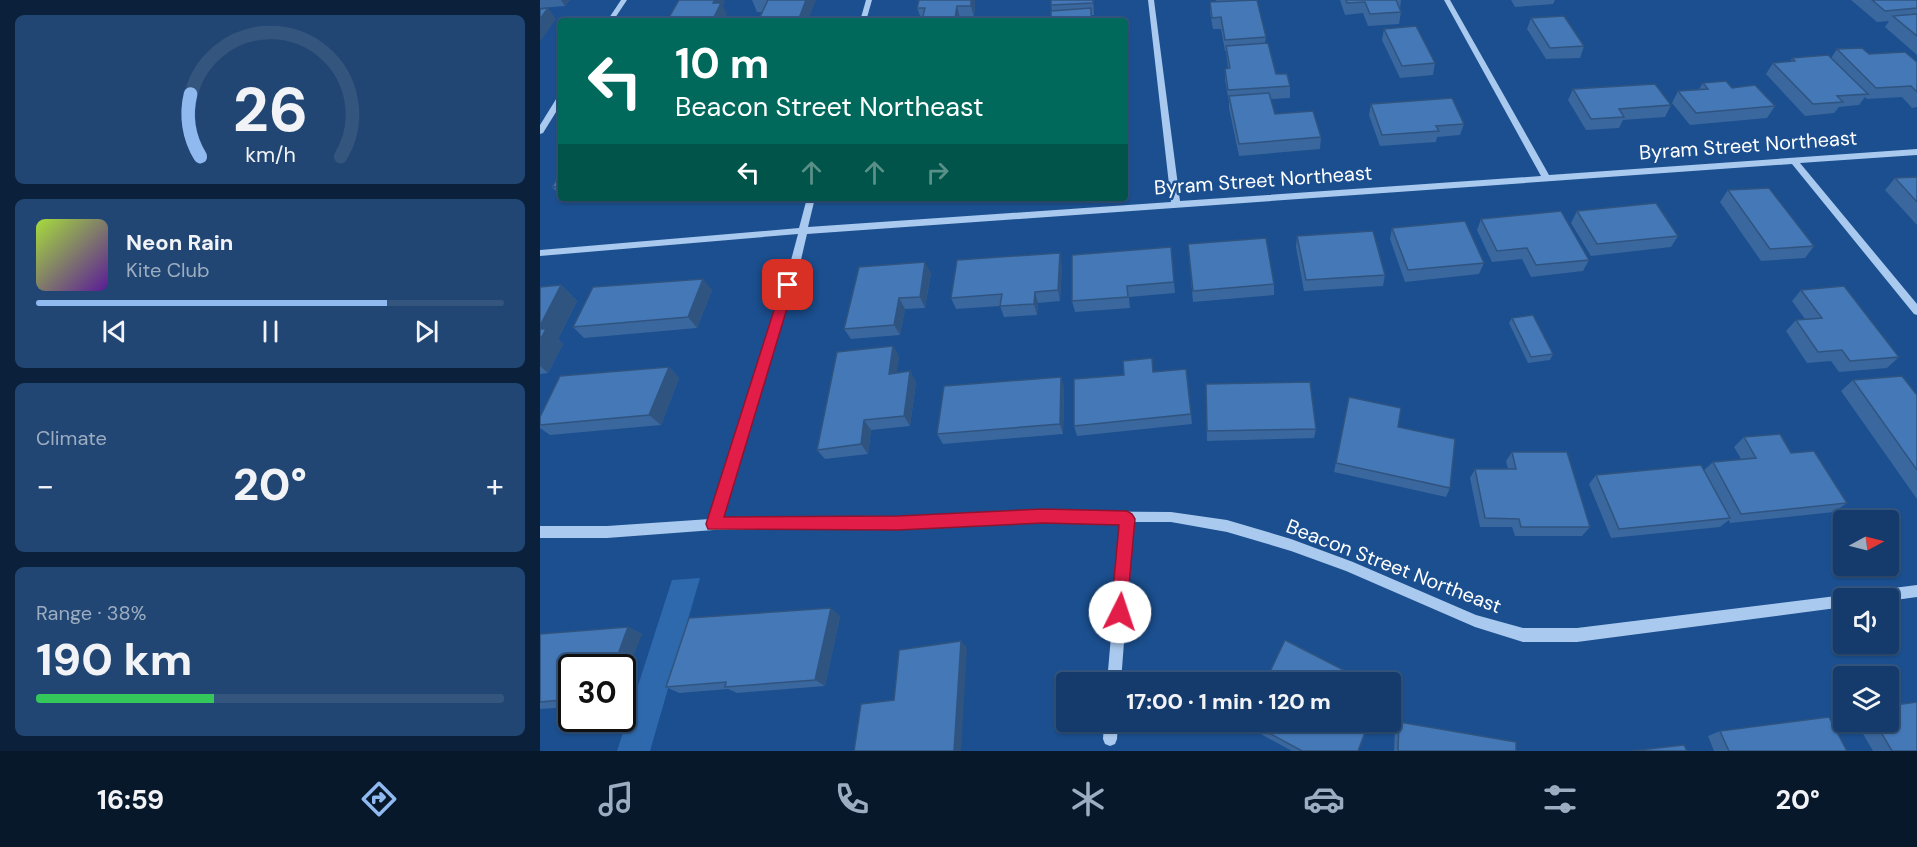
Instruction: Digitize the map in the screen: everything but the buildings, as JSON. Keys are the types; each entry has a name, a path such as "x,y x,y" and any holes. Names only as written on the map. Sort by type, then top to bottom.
{"street":[{"path":"612,18 624,0"},
{"path":"864,18 869,0"},
{"path":"1151,0 1176,205"},
{"path":"1447,0 1545,176"},
{"path":"540,131 558,103"},
{"name":"Byram Street Northeast","path":"540,253 801,231 1545,176 1917,152"},
{"path":"1794,161 1917,311"},
{"path":"714,524 795,264 801,231 810,201"},
{"name":"Beacon Street Northeast","path":"540,532 607,532 714,524 898,523 1043,516 1127,519 1171,517 1227,526 1349,566 1475,621 1523,635 1577,635 1833,602"},
{"path":"1115,672 1127,519"},
{"path":"1899,593 1917,591"},
{"path":"1110,732 1110,739"}],"shaded area":[{"path":"700,578 650,751 617,751 623,732 636,732 636,692 672,580"}],"route":[{"path":"788,285 714,524 898,523 1043,516 1127,519 1120,612"}]}
